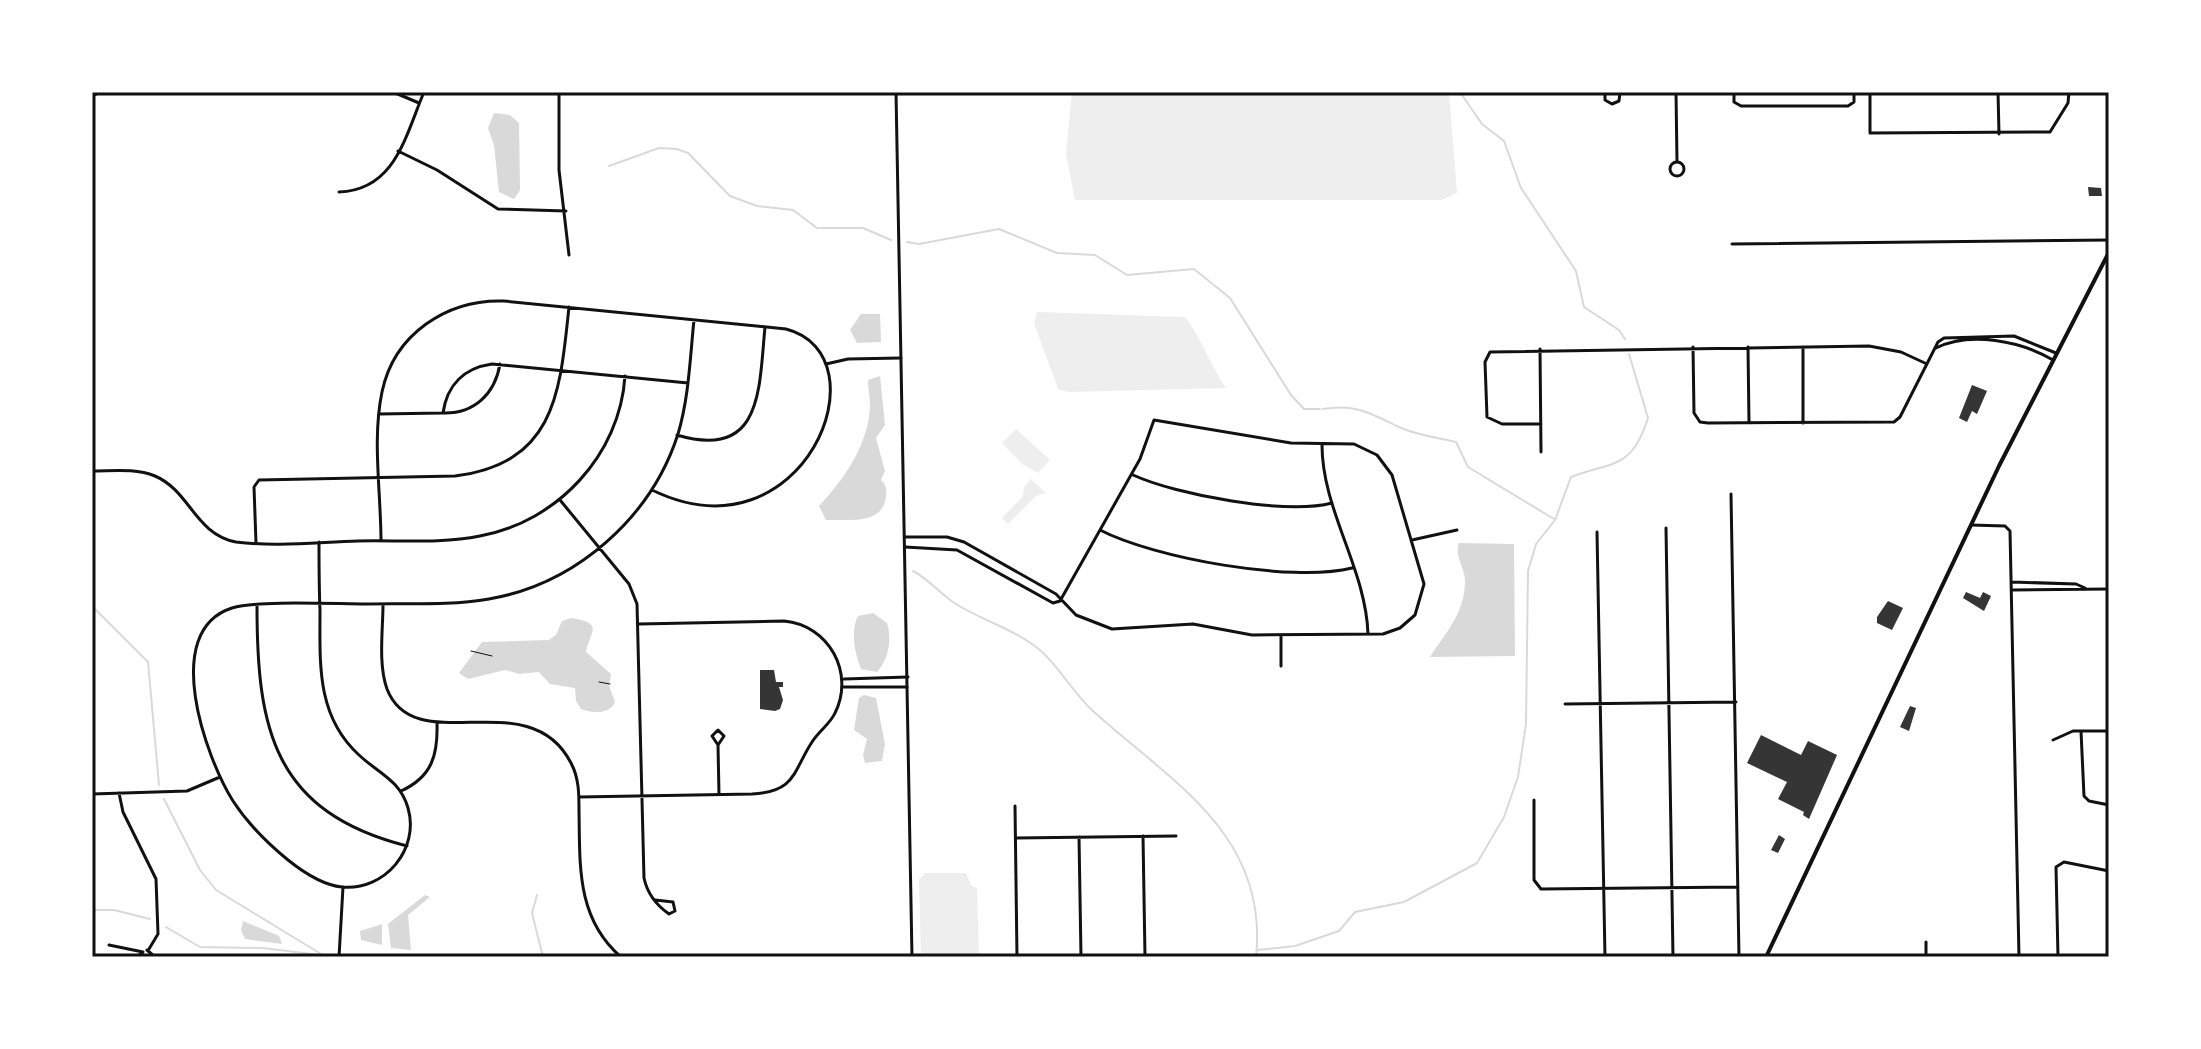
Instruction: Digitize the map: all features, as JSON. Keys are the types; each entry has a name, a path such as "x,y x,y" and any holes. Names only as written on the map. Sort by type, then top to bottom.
{"main road":[{"path":"1766,957 1971,525 2109,252"}],"street":[{"path":"92,96 101,92"},
{"path":"393,92 419,103"},
{"path":"339,192 374,185 387,173 424,92"},
{"path":"559,92 559,170 569,255"},
{"path":"896,92 912,957"},
{"path":"1605,92 1605,100 1612,104 1619,101 1620,92"},
{"path":"1676,92 1677,162"},
{"path":"1734,92 1734,102 1739,106 1843,106 1852,104 1854,92"},
{"path":"1870,92 1870,133 1999,134 2050,132 2068,103 2069,92"},
{"path":"1998,92 1999,134"},
{"path":"398,151 437,170 498,209 566,211"},
{"path":"1732,244 2109,240"},
{"path":"381,541 379,414 384,383 395,359 413,334 436,317 478,301 765,327 802,336 815,346 826,364 828,404 821,433 801,467 777,488 746,503 716,507 682,503 652,490"},
{"path":"256,543 254,487 258,481 461,476 506,460 531,441 549,416 562,370 569,307"},
{"path":"319,542 319,605 321,679 329,714 351,747 401,791 411,820 407,846 397,865 367,884 343,887 312,876 273,848 241,812 220,777 198,711 196,648 206,626 220,614 236,607 257,606 319,605 383,604 461,602 511,594 555,577 600,548 628,521 652,490 677,435 688,383 694,320"},
{"path":"677,435 713,441 730,436 745,425 757,404 765,327"},
{"path":"1977,336 1977,342"},
{"path":"1693,347 1694,413 1699,421 1749,423 1897,421 1936,348 1948,337 2026,339 2056,353"},
{"path":"2024,345 2026,339"},
{"path":"1936,348 1950,342 2024,345 2053,360"},
{"path":"1748,347 1749,423"},
{"path":"1803,347 1803,423"},
{"path":"1541,424 1502,424 1490,420 1486,411 1485,362 1488,354 1496,349 1880,347 1927,364"},
{"path":"1540,349 1541,452"},
{"path":"826,364 848,359 901,358"},
{"path":"379,414 465,410 482,400 495,383 500,364"},
{"path":"443,413 447,394 458,379 475,368 500,364 688,383"},
{"path":"92,471 132,470 156,477 173,487 208,530 231,541 381,541 489,535 529,520 560,500 584,476 605,445 620,407 625,376"},
{"path":"905,537 956,539 1056,594 1060,601 1083,620 1106,628 1208,624 1246,635 1368,634 1398,629 1417,610 1424,584 1391,472 1381,458 1359,445 1291,443 1154,420 1131,475 1060,601 1053,603 947,547 905,547"},
{"path":"1322,444 1322,467 1366,614 1368,634"},
{"path":"1131,475 1157,484 1281,508 1304,509 1332,503"},
{"path":"1731,494 1739,957"},
{"path":"560,500 632,590 639,624 644,878 655,900 667,913 675,911 673,902 655,900"},
{"path":"1971,525 2010,528 2019,957"},
{"path":"1666,528 1673,957"},
{"path":"1100,530 1143,548 1268,571 1334,572 1352,568"},
{"path":"1412,540 1457,530"},
{"path":"1597,532 1605,957"},
{"path":"978,561 983,552"},
{"path":"1017,583 1023,574"},
{"path":"2012,582 2076,584 2085,588"},
{"path":"2012,590 2109,589"},
{"path":"383,604 384,667 388,692 409,715 437,722 511,721 540,730 558,743 571,762 579,797 585,903 599,932 621,957"},
{"path":"257,606 261,703 269,731 285,765 310,796 335,817 369,835 407,846"},
{"path":"579,797 762,794 793,779 811,743 835,714 842,687 837,659 816,633 796,623 639,624"},
{"path":"1281,635 1281,666"},
{"path":"842,679 908,677"},
{"path":"842,687 908,686"},
{"path":"1565,704 1736,702"},
{"path":"401,791 415,784 430,768 437,749 437,722"},
{"path":"2053,740 2081,731 2109,731"},
{"path":"2081,731 2084,796 2089,801 2109,805"},
{"path":"718,745 719,795"},
{"path":"92,794 187,791 220,777"},
{"path":"119,793 123,812 156,879 158,931 149,949 137,957"},
{"path":"1534,800 1534,880 1538,887 1738,887"},
{"path":"1015,806 1017,957"},
{"path":"1143,836 1145,957"},
{"path":"1016,838 1176,836"},
{"path":"1079,837 1081,957"},
{"path":"2058,957 2056,867 2064,862 2109,871"},
{"path":"339,957 343,887"},
{"path":"1926,942 1926,957"},
{"path":"109,945 143,952"},
{"path":"149,949 155,957"}],"path":[{"path":"471,651 492,656"},
{"path":"599,682 610,684"}],"shaded area":[{"path":"1072,92 1449,92 1457,193 1442,200 1075,200 1066,154"},
{"path":"494,113 510,115 519,123 520,190 514,199 499,192 494,145 488,128"},
{"path":"1037,312 1185,317 1226,388 1068,392 1058,389 1034,323"},
{"path":"861,314 880,314 881,342 857,343 850,330"},
{"path":"880,376 885,425 876,438 885,471 881,480 886,489 883,506 878,513 863,519 826,520 819,506 854,460 869,420 868,380"},
{"path":"1016,429 1050,460 1038,473 1022,464 1002,443"},
{"path":"1031,479 1046,493 1036,496 1008,524 1002,518 1023,496 1024,487"},
{"path":"1459,543 1514,544 1515,656 1430,657 1454,622 1462,603 1465,581 1458,553"},
{"path":"873,613 887,623 889,636 887,655 877,672 861,669 854,642 858,616"},
{"path":"571,618 592,626 586,652 611,674 609,686 615,702 605,711 581,709 576,701 575,688 550,684 539,672 519,674 505,670 468,679 459,673 482,642 549,640 556,635 562,621"},
{"path":"864,695 876,698 885,744 882,761 865,763 863,755 867,739 854,730 859,698"},
{"path":"925,873 966,873 971,885 977,888 979,957 921,957 919,880"},
{"path":"425,895 430,897 408,915 411,950 391,948 388,924"},
{"path":"243,921 279,936 282,944 245,939 241,930"},
{"path":"382,924 382,945 361,940 360,931"}],"building":[{"path":"2088,187 2101,188 2102,196 2089,196"},
{"path":"1972,385 1987,391 1977,414 1972,411 1967,422 1959,418"},
{"path":"1966,592 1980,598 1983,592 1991,596 1984,611 1963,598"},
{"path":"1888,601 1903,608 1892,630 1877,623 1877,617"},
{"path":"760,670 774,670 776,682 783,682 783,687 779,687 783,700 780,709 760,709"},
{"path":"1910,706 1916,708 1909,731 1900,727"},
{"path":"1761,735 1801,755 1808,741 1837,755 1809,819 1803,815 1804,812 1778,799 1787,782 1747,763"},
{"path":"1779,835 1785,839 1778,853 1771,850"}],"waterway":[{"path":"1460,92 1482,124 1504,141 1521,188 1576,271 1584,307 1619,330 1625,339"},
{"path":"609,166 659,148 677,149 688,153 730,196 757,206 793,210 817,228 863,228 891,240"},
{"path":"907,242 919,244 999,229 1057,253 1095,255 1127,275 1194,269 1230,298 1291,395 1304,409 1320,409"},
{"path":"1257,950 1295,946 1339,931 1355,912 1404,902 1477,863 1504,817 1518,777 1526,724 1528,571 1536,544 1555,520 1571,477 1627,456 1635,447 1648,418 1629,354"},
{"path":"1323,409 1355,409 1408,430 1456,442 1468,467 1554,519"},
{"path":"913,571 956,604 1021,637 1041,651 1093,711 1209,814 1231,844 1247,877 1256,914 1256,957"},
{"path":"92,606 148,662 159,785"},
{"path":"164,799 200,870 216,890 326,957"},
{"path":"537,895 532,913 543,957"},
{"path":"92,910 114,910 150,919"},
{"path":"166,927 200,947 263,948 320,955"}]}
